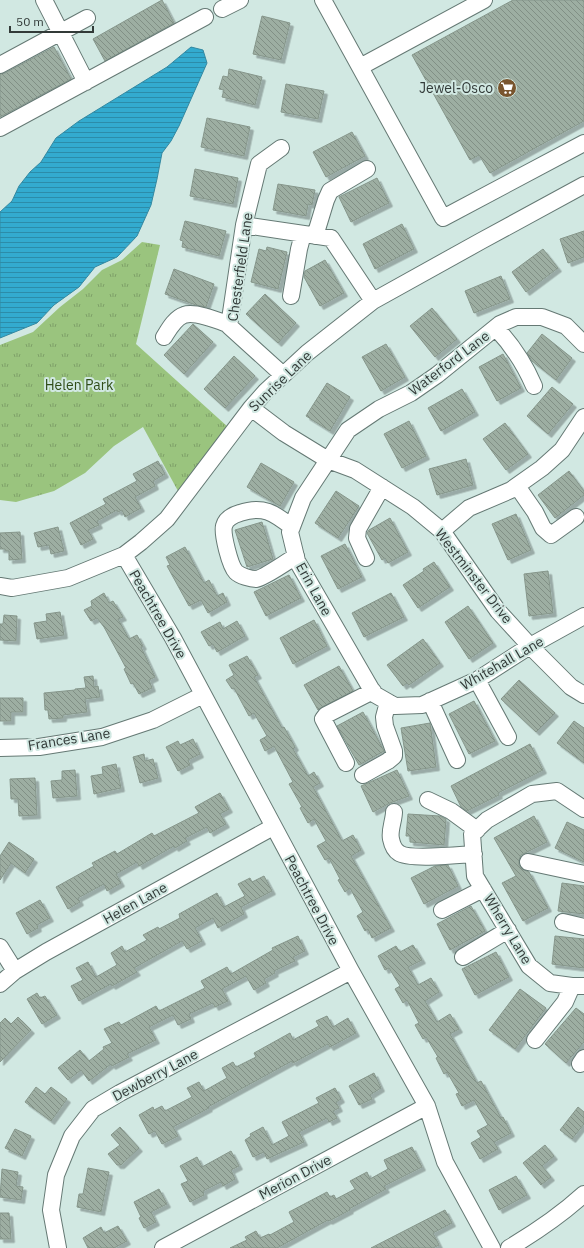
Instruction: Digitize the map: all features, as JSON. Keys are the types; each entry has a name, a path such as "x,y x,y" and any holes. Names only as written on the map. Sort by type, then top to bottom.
{"street":[{"path":"44,0 86,82"},
{"path":"222,10 240,0"},
{"path":"323,0 443,218 584,143"},
{"path":"360,67 484,0"},
{"path":"0,128 206,17"},
{"path":"0,66 87,18"},
{"name":"Chesterfield Lane","path":"281,148 259,164 244,225 229,326 283,375"},
{"path":"291,296 299,248 309,235 330,191 367,169"},
{"name":"Sunrise Lane","path":"0,586 12,588 68,578 124,555 167,519 251,408 266,391 307,353 372,301 584,185"},
{"path":"244,225 331,238 372,301"},
{"path":"164,337 172,324 185,314 205,317 230,325"},
{"name":"Waterford Lane","path":"328,460 348,430 379,409 411,393 437,375 500,324 516,317 542,317 566,326 584,344"},
{"path":"496,328 506,338 526,368 534,386"},
{"name":"Westminster Drive","path":"251,408 284,433 328,460 355,470 413,506 442,531 498,611 571,687 584,695"},
{"path":"442,531 470,508 511,490 542,468 562,450 584,417"},
{"name":"Erin Lane","path":"328,460 303,498 290,532 297,561 374,694 391,704"},
{"path":"517,486 535,512 543,528 550,535 576,517"},
{"path":"366,558 357,538 358,530 382,487"},
{"path":"292,527 276,514 262,509 251,509 235,514 227,519 224,526 224,534 233,567 237,573 247,577 257,579 296,556"},
{"name":"Peachtree Drive","path":"124,555 173,638 351,971 427,1106 445,1162 492,1248"},
{"name":"Whitehall Lane","path":"391,704 422,704 477,680 530,646 584,616"},
{"path":"477,680 508,737"},
{"path":"346,763 323,719 326,715 373,691"},
{"name":"Frances Lane","path":"0,748 39,747 102,737 153,720 203,695"},
{"path":"430,701 457,760"},
{"path":"363,775 394,756 394,751 385,726 384,717 391,704"},
{"path":"428,800 451,811 474,832 487,820 532,794 557,791 584,809"},
{"path":"394,812 390,838 393,847 399,853 409,856 474,854"},
{"name":"Helen Lane","path":"0,984 15,971 46,952 273,827"},
{"name":"Wherry Lane","path":"474,832 475,876 529,966 550,983 578,986"},
{"path":"528,862 584,874"},
{"path":"442,910 483,889"},
{"path":"563,922 584,927"},
{"path":"463,957 508,930"},
{"path":"0,947 15,971"},
{"name":"Dewberry Lane","path":"58,1248 51,1210 56,1175 72,1136 94,1109 120,1093 351,971"},
{"path":"535,1040 578,986"},
{"name":"Merion Drive","path":"163,1248 427,1106"},
{"path":"509,1248 560,1216 584,1194"}],"green space":[{"name":"Helen Park","path":"142,242 160,245 136,344 228,427 178,491 143,427 114,446 85,473 54,491 16,502 0,500 0,345 33,332 60,307 83,289 102,270 122,260"}],"water":[{"path":"191,47 203,50 207,63 179,126 171,141 162,153 151,205 137,236 117,257 95,267 79,287 54,305 37,323 0,338 0,212 12,201 19,186 30,172 41,162 56,138 79,121 167,67"}],"building":[{"path":"162,0 174,23 105,61 93,39"},
{"name":"Jewel-Osco","path":"513,0 584,0 584,121 490,173 479,155 470,160 412,55"},
{"path":"262,16 290,23 281,60 253,54"},
{"path":"54,47 71,79 0,117 0,74 5,73"},
{"path":"229,69 262,77 255,105 222,97 224,90 219,89 223,76 228,77"},
{"path":"286,84 324,91 318,119 281,112"},
{"path":"207,118 250,127 244,156 201,147"},
{"path":"352,132 365,156 326,177 313,152"},
{"path":"195,169 238,178 233,204 190,196"},
{"path":"377,178 389,203 351,222 339,197"},
{"path":"278,184 315,190 312,205 308,204 306,216 273,210"},
{"path":"185,221 226,231 219,256 182,247 183,241 180,240"},
{"path":"402,224 414,249 375,269 363,244"},
{"path":"584,231 584,257 568,263 560,239"},
{"path":"267,247 287,252 278,289 251,282 259,249 266,251"},
{"path":"543,249 558,268 526,292 512,272"},
{"path":"325,260 344,293 320,306 304,277 305,271"},
{"path":"174,269 214,284 206,307 165,294"},
{"path":"501,276 510,299 474,313 465,291"},
{"path":"265,294 296,323 278,343 246,314"},
{"path":"432,308 457,339 435,357 410,326"},
{"path":"193,324 213,342 184,374 164,355"},
{"path":"542,334 572,358 556,380 532,361 527,353"},
{"path":"386,344 405,377 381,391 362,357"},
{"path":"503,354 521,388 497,401 479,367"},
{"path":"234,356 255,376 225,408 204,389"},
{"path":"327,383 350,397 330,431 306,416"},
{"path":"552,387 573,404 548,434 527,416"},
{"path":"462,389 475,412 441,431 428,408"},
{"path":"409,421 426,456 402,468 384,434"},
{"path":"505,423 528,454 506,470 483,439"},
{"path":"466,459 473,485 437,495 429,469"},
{"path":"158,461 165,474 153,481 155,486 135,497 141,508 125,517 122,510 118,512 117,510 97,521 99,525 88,530 93,539 81,545 70,523 106,504 103,499 137,481 133,474"},
{"path":"261,463 294,482 280,506 247,487"},
{"path":"569,471 584,491 584,495 555,518 538,495"},
{"path":"336,491 359,506 338,538 315,523"},
{"path":"516,514 531,550 508,560 492,524"},
{"path":"390,518 408,552 388,563 385,558 382,560 367,533 369,530"},
{"path":"262,522 273,559 247,567 235,530"},
{"path":"58,527 64,551 51,554 49,545 38,547 34,533"},
{"path":"20,532 22,559 9,560 9,551 0,549 0,533"},
{"path":"345,544 362,577 338,589 321,556"},
{"path":"185,547 204,583 209,580 217,596 223,593 227,602 208,613 201,600 189,606 167,566 170,565 166,557"},
{"path":"434,562 450,587 418,608 403,585 424,571 423,569"},
{"path":"548,571 553,613 529,616 524,574"},
{"path":"289,575 301,598 266,616 254,592"},
{"path":"104,593 109,603 113,601 123,617 118,619 129,639 137,635 155,677 149,680 152,688 139,694 133,683 131,684 124,669 126,668 104,627 97,618 91,621 84,610 92,606 91,601"},
{"path":"391,593 404,617 364,637 352,613"},
{"path":"468,606 493,643 469,659 445,622"},
{"path":"60,612 64,635 37,639 34,623 47,621 46,614"},
{"path":"4,615 17,616 16,641 0,640 0,624 3,624"},
{"path":"314,620 327,646 293,664 280,638"},
{"path":"237,621 245,636 217,652 213,644 209,646 201,632 220,622 223,629"},
{"path":"423,639 440,663 409,685 407,683 403,686 387,665"},
{"path":"247,656 258,675 254,677 282,728 284,727 295,747 293,749 308,776 314,772 320,783 313,787 342,841 353,835 361,850 351,856 391,928 372,938 368,929 365,931 357,916 363,912 350,888 345,892 338,880 340,879 329,858 325,860 317,846 326,841 314,819 308,823 300,808 302,807 289,784 293,782 274,746 265,751 260,740 267,736 254,713 249,716 234,688 232,689 226,680 234,675 229,665"},
{"path":"339,666 353,691 318,710 304,685"},
{"path":"93,676 94,687 98,686 100,697 85,699 87,712 63,715 63,718 49,719 48,710 45,710 44,693 86,688 84,677"},
{"path":"519,680 555,713 536,732 501,699"},
{"path":"0,698 23,698 23,712 11,712 11,721 0,721"},
{"path":"474,701 495,741 469,754 449,714"},
{"path":"363,712 384,751 359,765 337,726"},
{"path":"574,721 584,728 584,763 557,743"},
{"path":"430,723 436,767 408,771 401,728"},
{"path":"193,739 200,754 188,760 190,765 178,771 166,747 178,741 180,745"},
{"path":"530,744 543,770 467,811 461,807 451,786"},
{"path":"144,754 145,761 153,759 158,778 140,783 133,757"},
{"path":"116,764 121,788 94,794 91,776 103,774 102,767"},
{"path":"75,770 77,796 53,798 51,781 62,780 62,771"},
{"path":"397,770 409,796 390,803 373,812 361,786"},
{"path":"35,778 37,815 19,816 18,799 11,799 10,779"},
{"path":"220,793 229,809 220,814 226,824 210,833 207,827 185,838 187,841 175,848 174,846 139,866 137,862 116,874 121,883 107,891 104,884 78,898 80,902 68,909 56,887 94,866 92,863 115,851 117,854 152,833 154,836 199,813 195,807"},
{"path":"408,814 440,816 446,819 444,845 410,842 410,836 406,836"},
{"path":"534,816 547,842 521,855 519,865 522,869 529,872 548,908 523,921 502,883 516,876 494,838"},
{"path":"567,822 584,830 584,862 555,848"},
{"path":"9,842 34,859 25,873 11,863 0,880 0,856"},
{"path":"448,865 458,886 424,904 411,878 435,866"},
{"path":"264,876 272,891 241,907 244,914 218,928 213,918 195,928 202,941 187,949 182,941 134,968 137,972 112,986 111,984 79,1001 71,986 83,980 76,968 88,962 96,977 117,965 111,953 122,946 125,952 147,940 143,935 158,927 159,929 180,918 179,914 217,893 224,907 245,896 238,884 250,878 252,882"},
{"path":"562,883 584,886 584,914 558,911"},
{"path":"40,900 50,918 37,925 38,928 27,934 16,913"},
{"path":"471,906 485,931 450,950 437,924"},
{"path":"298,936 305,951 293,957 295,961 274,971 275,973 264,979 266,983 254,990 246,976 222,989 228,1001 215,1007 213,1003 189,1014 191,1019 178,1025 173,1015 149,1027 156,1040 127,1054 129,1057 112,1066 111,1064 89,1081 81,1070 68,1080 58,1068 80,1050 89,1061 104,1049 103,1047 112,1043 104,1029 119,1022 121,1025 156,1006 159,1011 205,988 201,981 227,967 231,974 273,950 272,948"},
{"path":"555,936 584,939 584,968 552,964"},
{"path":"413,945 422,960 408,967 418,985 431,978 439,992 425,1001 437,1022 450,1014 459,1029 450,1034 477,1083 481,1081 511,1133 494,1142 498,1149 480,1159 471,1143 481,1137 477,1131 488,1125 474,1100 462,1106 456,1094 459,1093 447,1072 444,1074 436,1058 438,1057 426,1037 423,1039 415,1025 419,1023 407,1000 403,1003 395,989 400,986 389,968 385,970 378,956 396,946 400,952"},
{"path":"496,952 509,977 475,995 462,969"},
{"path":"520,989 546,1008 515,1049 489,1030"},
{"path":"37,993 40,998 45,996 57,1015 42,1024 27,999"},
{"path":"576,1008 584,1014 584,1042 566,1063 545,1044"},
{"path":"327,1016 333,1027 348,1018 356,1033 330,1047 328,1044 293,1063 292,1061 173,1127 178,1136 162,1144 155,1131 149,1134 139,1115 153,1107 154,1110 162,1106 165,1111 192,1097 187,1088 199,1082 204,1091 227,1078 222,1068 233,1062 236,1067 256,1057 254,1053 290,1033 293,1040 319,1026 316,1021"},
{"path":"18,1017 31,1030 0,1062 0,1023 5,1018 11,1024"},
{"path":"374,1073 381,1088 370,1095 372,1099 359,1105 349,1086"},
{"path":"36,1087 45,1094 51,1087 67,1099 51,1121 25,1102"},
{"path":"335,1088 341,1099 336,1102 339,1108 333,1111 337,1118 329,1122 327,1118 299,1132 304,1142 267,1159 264,1152 253,1157 245,1140 251,1136 250,1134 263,1127 272,1145 289,1136 282,1122 319,1103 316,1098"},
{"path":"578,1107 584,1112 584,1124 572,1139 560,1130"},
{"path":"120,1127 139,1148 121,1165 117,1165 108,1154 120,1145 111,1135"},
{"path":"15,1129 31,1136 22,1156 5,1148"},
{"path":"545,1145 554,1156 542,1166 551,1177 541,1185 523,1163"},
{"path":"412,1147 422,1167 384,1186 386,1189 349,1209 350,1210 329,1221 328,1220 277,1248 230,1248 247,1240 245,1237 256,1231 260,1238 269,1234 270,1235 294,1222 289,1212 327,1192 330,1197 334,1195 336,1199 355,1189 350,1181 367,1172 370,1179 388,1169 384,1160"},
{"path":"231,1151 239,1166 231,1170 235,1179 223,1186 221,1182 203,1191 204,1195 190,1202 181,1184 188,1181 180,1166 197,1157 202,1167"},
{"path":"88,1168 109,1172 101,1212 77,1207 79,1194 83,1194"},
{"path":"2,1169 18,1172 16,1186 23,1187 21,1200 0,1197"},
{"path":"516,1176 527,1195 499,1210 489,1190"},
{"path":"159,1189 167,1204 151,1212 156,1222 144,1228 134,1202"},
{"path":"445,1210 452,1223 433,1233 439,1245 433,1248 371,1248"},
{"path":"0,1213 9,1213 11,1239 0,1239"},
{"path":"118,1226 127,1241 114,1248 88,1248 83,1238 101,1227 104,1233"}],"place":[{"name":"Jewel-Osco","path":"507,88"}]}
